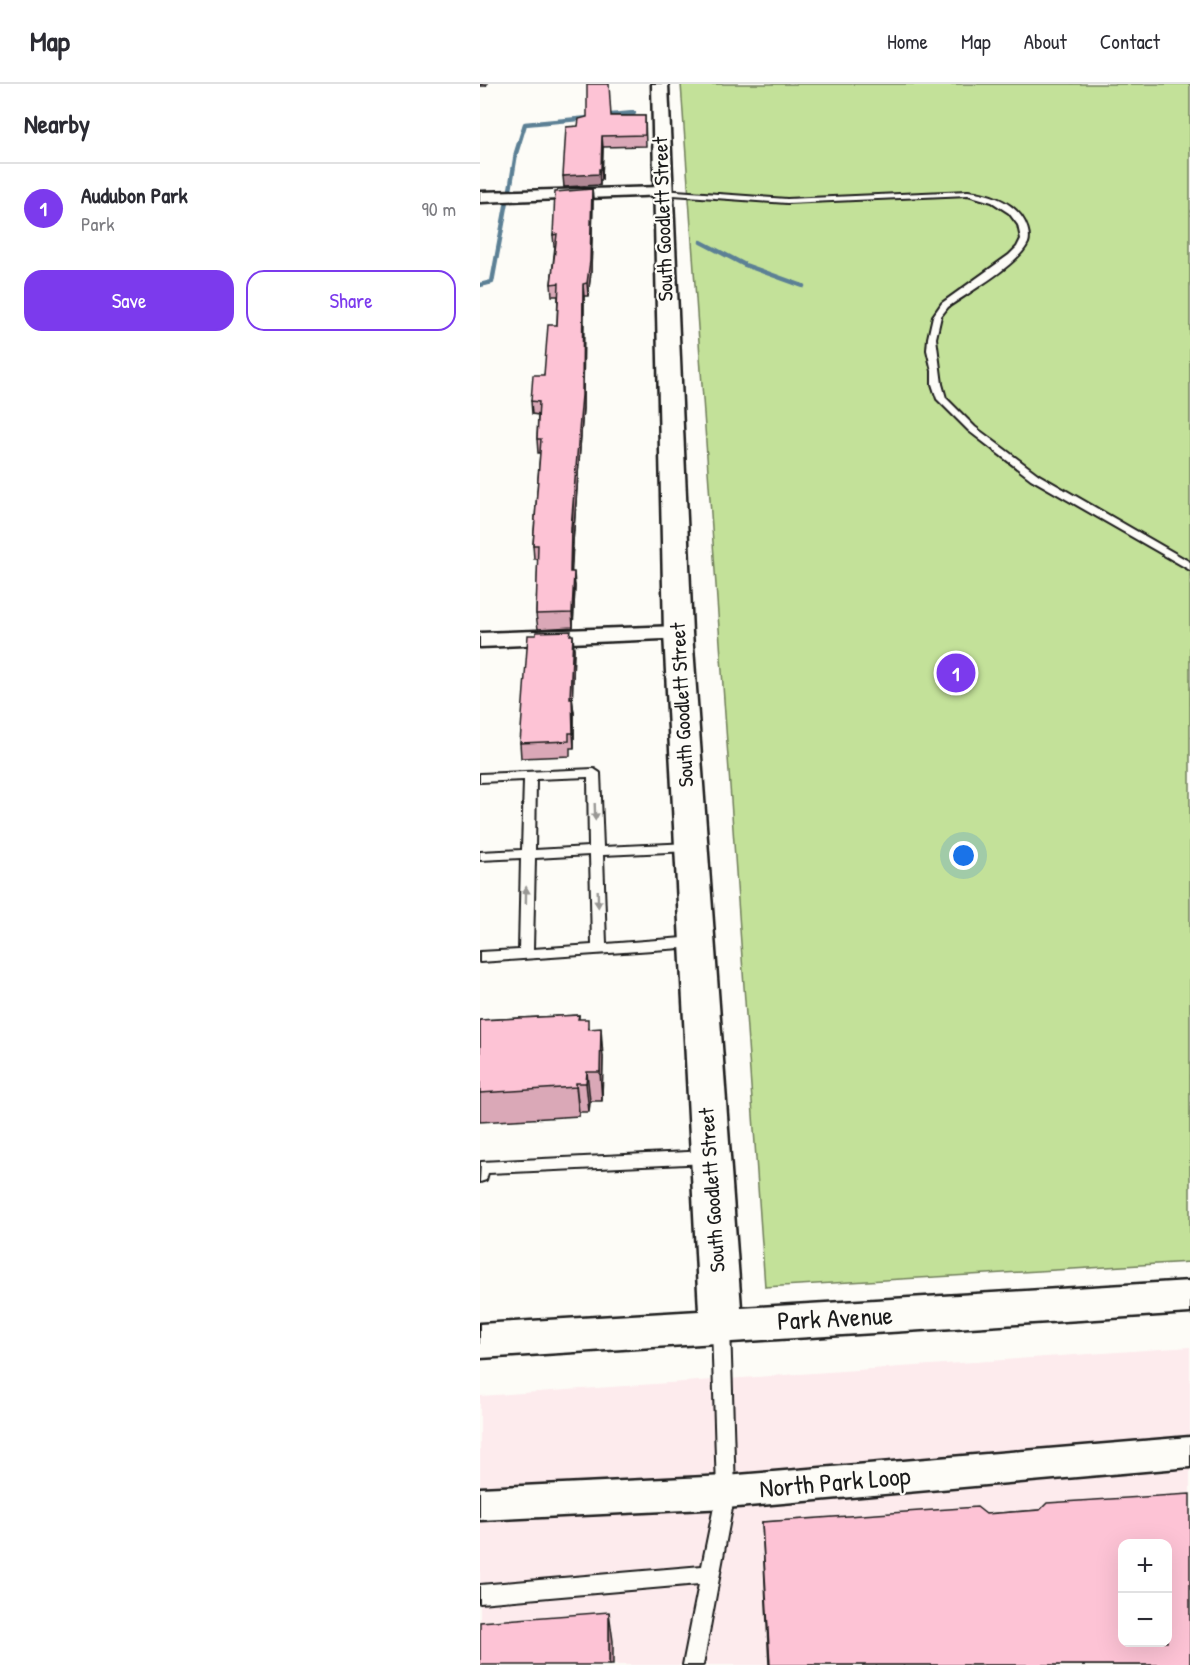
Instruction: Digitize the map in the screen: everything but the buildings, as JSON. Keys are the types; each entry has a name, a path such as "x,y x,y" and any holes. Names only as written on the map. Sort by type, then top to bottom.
{"main road":[{"name":"South Goodlett Street","path":"660,84 678,633 721,1325"},
{"name":"Park Avenue","path":"480,1341 1190,1297"}],"street":[{"path":"480,197 662,192"},
{"path":"480,640 678,633"},
{"name":"North Park Loop","path":"480,1504 726,1492 1190,1452"}],"lane":[{"path":"662,192 787,201 968,193 988,196 1011,210 1021,221 1025,234 1023,244 1010,258 945,305 937,316 932,350 937,371 937,384 942,399 972,429 1035,477 1190,567"},
{"path":"480,778 594,773 599,949"},
{"path":"525,954 526,854 530,776"},
{"path":"480,856 690,847"},
{"path":"480,957 696,942"},
{"path":"480,1176 481,1168 711,1156"},
{"path":"693,1665 726,1492 721,1325"},
{"path":"480,1594 710,1574"}],"shaded area":[{"path":"1190,1347 1190,1665 480,1665 480,1396"}],"green space":[{"path":"681,84 1190,84 1190,1262 765,1287"}],"waterway":[{"path":"601,116 634,113"},
{"path":"510,190 516,153 525,124 589,118"},
{"path":"480,285 492,282 507,201"},
{"path":"701,242 745,265 803,286"}],"place":[{"name":"Audubon Park","path":"956,673"}]}
